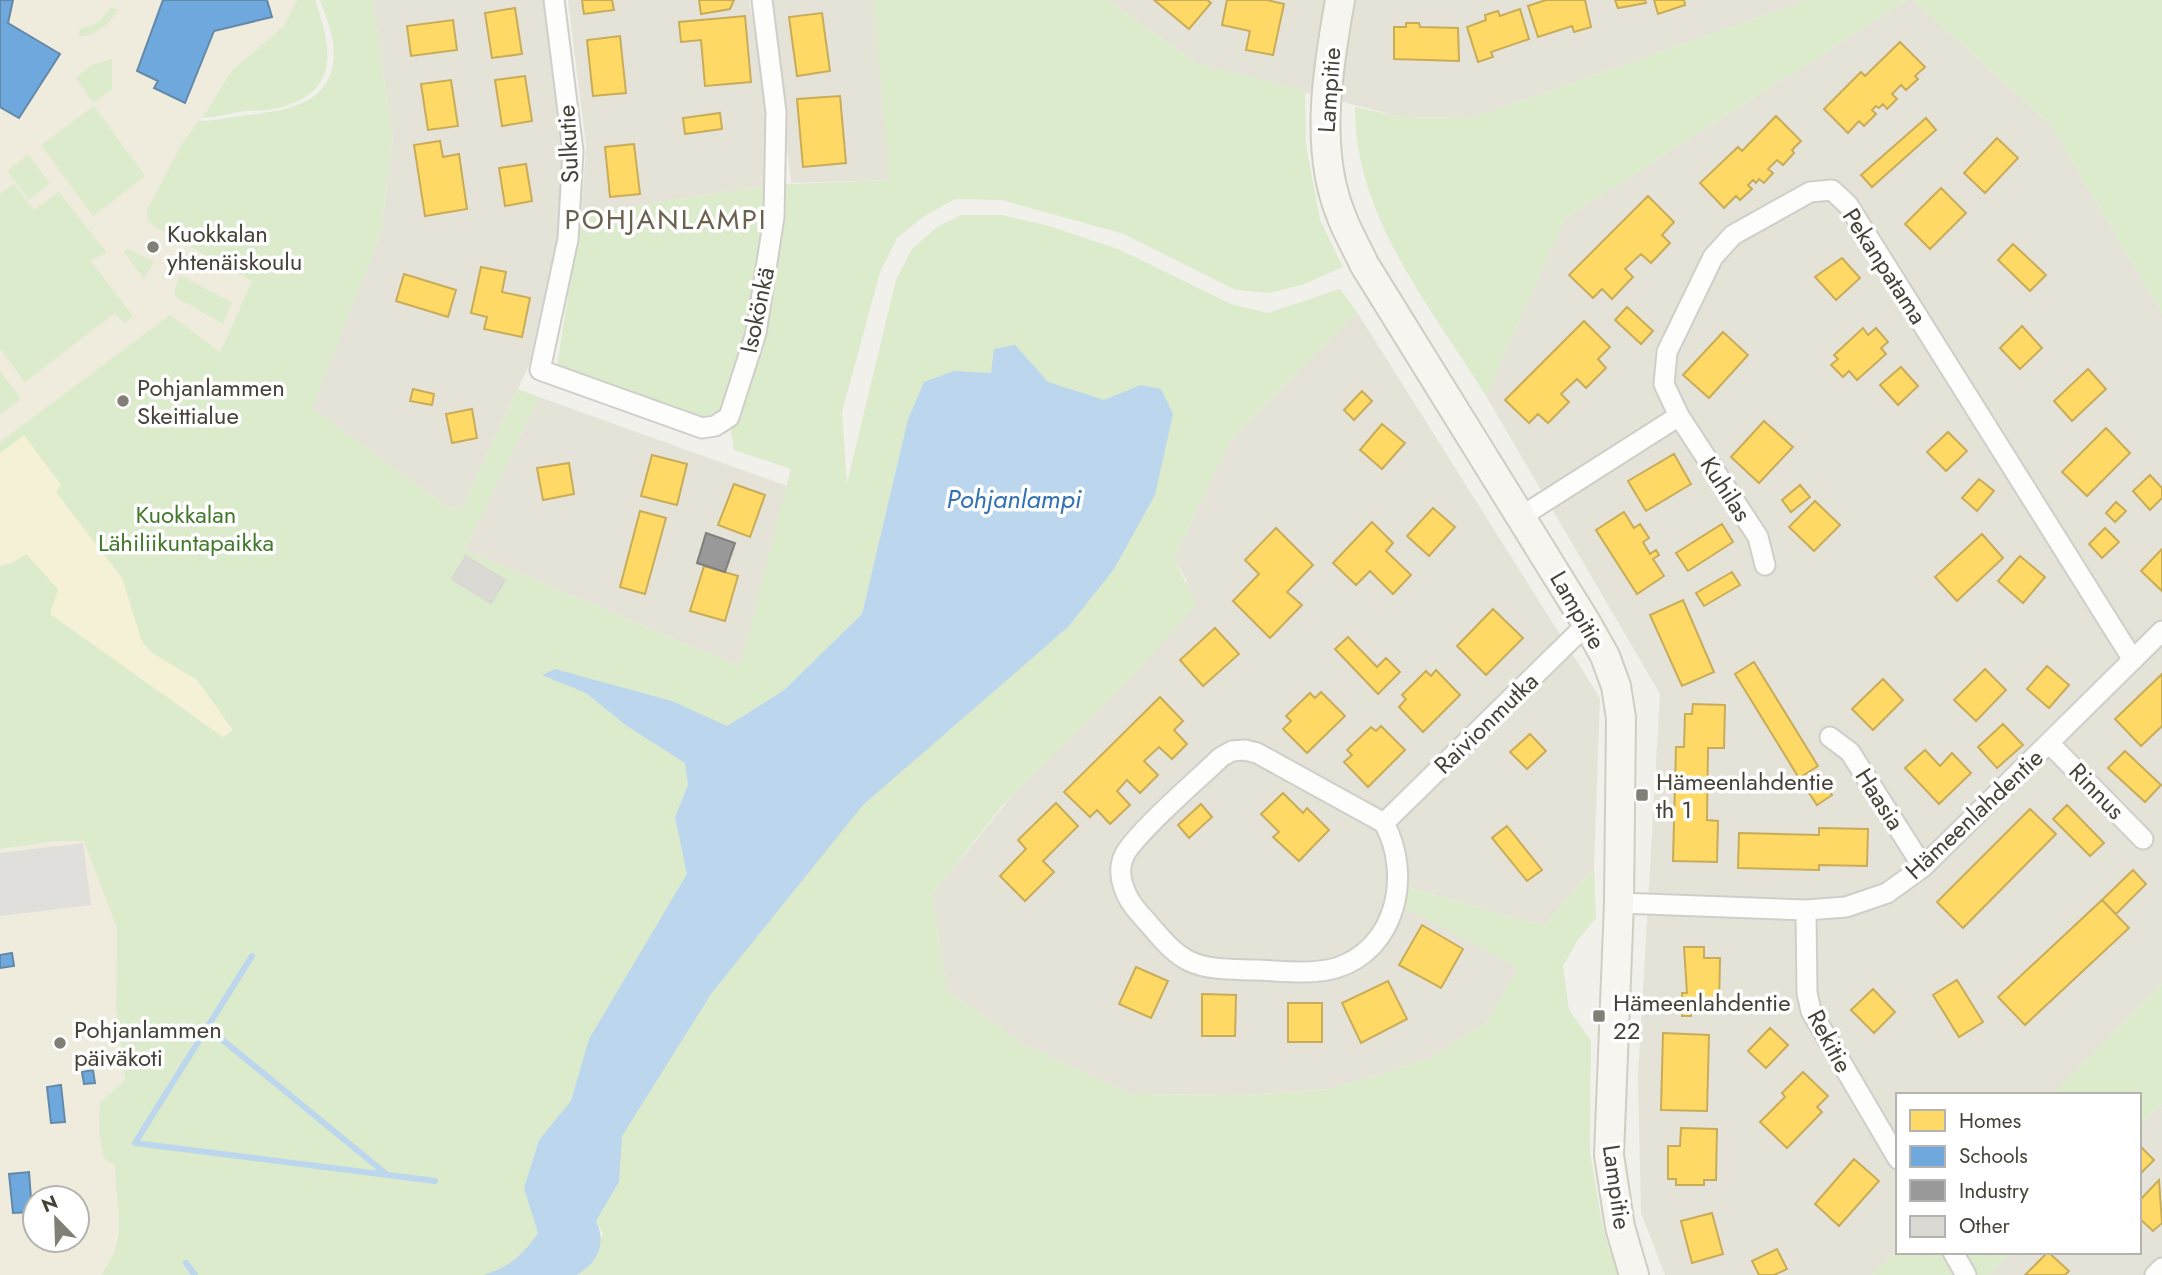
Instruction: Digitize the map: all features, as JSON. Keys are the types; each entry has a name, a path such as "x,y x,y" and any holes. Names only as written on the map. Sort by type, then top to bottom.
{"street":[{"name":"Sulkutie","path":"540,370 568,239 573,151 554,0"},
{"name":"Isokönkä","path":"540,370 702,428 715,426 729,417 756,333 774,217 776,113 762,0"},
{"name":"Lampitie","path":"1340,0 1327,72 1325,144 1339,213 1364,264 1587,624 1605,656 1616,686 1621,718 1619,903 1609,1155 1620,1227 1634,1275"},
{"name":"Pekanpatama","path":"1679,416 1664,384 1667,352 1713,257 1733,235 1810,192 1832,190 1848,205 2133,660"},
{"path":"1522,516 1679,416"},
{"name":"Kuhilas","path":"1679,416 1758,537 1765,565"},
{"name":"Raivionmutka","path":"1384,823 1587,624"},
{"name":"Hämeenlahdentie","path":"1619,903 1806,910 1846,907 1887,893 1923,867 2162,631"},
{"name":"Haasia","path":"1830,737 1850,752 1923,867"},
{"name":"Rinnus","path":"2050,744 2143,839"},
{"path":"1232,751 1257,753 1384,823 1394,841 1398,893 1393,914 1370,950 1357,960 1318,972 1211,968 1186,960 1173,951 1136,910 1122,879 1121,866 1130,847 1221,757 1232,751"},
{"name":"Rekitie","path":"1806,910 1807,993 1811,1011 1896,1156"},
{"path":"1954,1254 1966,1275"},
{"path":"2155,1275 2162,1268"}],"shaded area":[{"name":"Kuokkalan yhtenäiskoulu","path":"0,0 297,0 284,26 231,70 199,122 321,213 252,281 219,352 170,315 0,442"},
{"path":"372,0 543,0 563,153 559,234 529,365 463,506 449,508 311,408 381,232 393,137"},
{"path":"568,0 749,0 764,79 769,185 581,214 586,146"},
{"path":"770,0 873,0 891,180 791,183"},
{"path":"1108,0 1809,0 1472,118 1401,117 1199,65"},
{"path":"1907,0 1913,0 2051,125 2162,313 2162,984 2054,1093 1896,1093 1896,1252 1872,1275 1665,1275 1641,1213 1638,1077 1660,694 1486,396 1565,218"},
{"path":"1357,312 1600,698 1594,868 1544,926 1400,885 1398,904 1520,967 1487,1022 1428,1059 1331,1089 1243,1095 1129,1094 1023,1044 947,991 932,894 1187,581 1174,558 1231,439"},
{"path":"539,397 787,486 740,667 465,550"},
{"name":"Pohjanlammen päiväkoti","path":"57,841 84,841 90,848 117,928 116,1006 125,1080 100,1103 115,1165 121,1217 111,1261 101,1275 0,1275 0,849"},
{"path":"83,843 91,905 0,916 0,853"},
{"path":"2162,1104 2162,1275 1988,1275 2010,1254 2141,1254 2141,1124"}],"green space":[{"path":"297,0 315,0 321,18 327,51 322,80 313,91 298,101 274,109 202,118 232,70 284,26"},
{"name":"Kuokkalan Lähiliikuntapaikka","path":"320,0 372,0 393,137 381,232 312,408 449,508 463,506 518,389 539,397 465,550 740,667 791,469 734,450 730,426 557,366 581,214 769,185 890,180 873,0 1108,0 1199,65 1305,90 1306,145 1320,220 1343,267 1302,285 1269,293 1236,290 1124,234 1002,200 955,199 923,217 897,238 880,272 842,412 847,483 896,280 912,249 937,227 961,215 1002,215 1049,226 1118,249 1231,304 1268,313 1340,289 1357,312 1231,439 1174,558 1196,604 1139,670 1002,806 932,894 947,991 1023,1044 1129,1094 1243,1095 1331,1089 1428,1059 1487,1022 1519,968 1398,904 1399,885 1544,926 1594,868 1596,918 1578,940 1563,966 1569,1010 1591,1041 1590,1152 1603,1229 1618,1275 577,1275 586,1269 603,1234 596,1221 619,1182 595,1072 539,1141 524,1188 560,1275 101,1275 115,1248 119,1222 115,1166 104,1158 99,1132 100,1103 125,1080 116,1006 117,928 84,841 57,841 0,849 0,442 170,315 220,352 252,281 155,227 148,220 147,210 183,142 199,121 288,108 312,98 322,89 329,78 334,48","holes":["924,382 845,715 741,717 784,690 862,614 908,419"]},
{"path":"1809,0 1907,0 1565,218 1486,396 1420,294 1382,223 1367,186 1358,147 1355,107 1401,117 1472,118"},
{"path":"1913,0 2162,0 2162,313 2051,125"},
{"path":"111,7 118,10 106,25 91,34 78,36 80,29 99,22"},
{"path":"112,59 112,89 93,103 76,78 92,65"},
{"path":"94,106 145,176 93,216 41,145"},
{"path":"28,155 50,183 29,200 7,171"},
{"path":"14,184 34,210 59,192 107,253 90,260 133,316 124,323 115,313 25,382 0,349 0,194"},
{"path":"127,249 154,261 144,279 124,252"},
{"path":"180,275 232,303 223,324 176,297 174,291"},
{"path":"0,371 21,399 0,415"},
{"path":"2162,984 2162,1104 2141,1124 2141,1093 2054,1093"},
{"path":"1896,1252 1943,1254 1955,1275 1872,1275"},
{"path":"1967,1254 2010,1254 1988,1275 1978,1275"}],"sand":[{"path":"24,435 61,485 56,492 122,578 142,642 154,654 197,680 233,730 223,737 50,614 58,589 26,554 12,563 0,566 0,453"}],"water":[{"name":"Pohjanlampi","path":"1015,345 1048,382 1104,400 1141,385 1161,389 1173,414 1155,495 1114,569 1068,627 863,805 711,994 622,1136 619,1182 596,1221 601,1237 598,1251 590,1264 577,1275 484,1275 515,1259 538,1233 524,1188 539,1140 571,1101 589,1039 687,874 675,817 688,785 685,763 627,726 586,693 542,675 555,669 672,701 727,726 784,690 862,614 908,419 924,382 954,371 991,373 994,349"}],"building: Homes":[{"path":"582,0 612,0 614,10 584,14"},
{"path":"699,0 734,0 730,9 701,14"},
{"path":"1154,0 1207,0 1211,3 1189,29"},
{"path":"1227,0 1267,0 1284,4 1273,55 1246,50 1250,31 1222,25"},
{"path":"1546,0 1585,0 1591,27 1574,32 1572,26 1538,37 1528,6"},
{"path":"1615,0 1645,0 1646,3 1618,8"},
{"path":"1654,0 1684,0 1685,5 1658,14"},
{"path":"515,8 522,54 492,58 485,13"},
{"path":"1520,9 1529,39 1491,52 1493,57 1478,62 1467,27 1486,20 1485,15 1498,11 1500,16"},
{"path":"822,13 830,71 797,76 789,17"},
{"path":"745,16 751,82 705,86 701,40 681,42 679,22"},
{"path":"453,20 457,50 411,56 407,26"},
{"path":"1406,23 1419,23 1420,27 1458,28 1459,61 1394,59 1394,27 1406,27"},
{"path":"620,36 626,93 593,96 587,40"},
{"path":"1900,42 1925,67 1915,76 1918,79 1906,90 1901,85 1892,94 1897,99 1887,109 1883,104 1879,108 1876,106 1872,110 1876,114 1864,126 1859,121 1848,133 1824,109 1861,72 1865,76"},
{"path":"525,76 532,121 502,126 495,80"},
{"path":"451,80 458,126 428,130 421,84"},
{"path":"840,96 846,163 803,167 797,99"},
{"path":"720,113 722,129 685,134 683,118"},
{"path":"1776,116 1801,141 1783,165 1777,160 1768,169 1773,173 1764,183 1759,179 1756,183 1753,180 1748,185 1752,189 1740,200 1736,196 1724,208 1700,183 1738,147 1742,151"},
{"path":"1926,118 1936,130 1872,187 1861,175"},
{"path":"1997,138 2018,158 1985,193 1964,173"},
{"path":"440,141 443,157 459,154 467,209 425,216 414,145"},
{"path":"634,144 640,194 610,197 605,147"},
{"path":"526,164 532,201 505,206 499,168"},
{"path":"1941,188 1966,213 1930,249 1905,224"},
{"path":"1648,196 1674,222 1662,235 1670,243 1651,263 1641,254 1625,269 1633,277 1612,299 1602,289 1593,298 1569,275"},
{"path":"2013,244 2046,275 2030,291 1998,260"},
{"path":"1842,258 1860,278 1836,300 1815,277"},
{"path":"481,267 506,272 502,292 530,298 522,337 484,329 487,317 471,313"},
{"path":"404,274 456,290 448,317 396,301"},
{"path":"1627,307 1653,331 1641,344 1615,320"},
{"path":"1584,321 1610,347 1598,359 1606,368 1586,388 1577,379 1561,394 1569,402 1548,423 1538,414 1529,423 1505,400"},
{"path":"2022,326 2042,348 2020,369 2000,348"},
{"path":"1863,328 1868,335 1876,328 1888,342 1881,348 1886,354 1857,380 1849,371 1843,377 1831,365 1838,359 1834,355"},
{"path":"1723,332 1748,355 1709,398 1683,375"},
{"path":"1901,367 1918,386 1898,405 1880,385"},
{"path":"2088,369 2106,389 2072,421 2054,401"},
{"path":"413,389 434,394 432,405 410,401"},
{"path":"1362,391 1372,401 1354,420 1344,410"},
{"path":"472,409 477,438 452,443 446,414"},
{"path":"1764,421 1793,447 1759,483 1731,457"},
{"path":"1382,424 1405,443 1382,469 1360,450"},
{"path":"2106,428 2130,453 2087,496 2062,472"},
{"path":"1948,432 1967,451 1946,471 1927,452"},
{"path":"1674,454 1691,484 1646,511 1628,481"},
{"path":"652,455 687,464 677,505 641,496"},
{"path":"569,463 574,494 543,500 537,468"},
{"path":"2150,475 2162,488 2162,498 2150,510 2133,491"},
{"path":"1979,479 1994,491 1977,511 1962,498"},
{"path":"734,484 765,495 750,537 718,525"},
{"path":"1800,485 1810,497 1791,512 1782,500"},
{"path":"1815,501 1840,525 1814,551 1789,527"},
{"path":"2116,502 2126,511 2115,522 2106,513"},
{"path":"1433,508 1455,527 1429,556 1407,536"},
{"path":"640,511 666,518 645,594 620,587"},
{"path":"1624,512 1634,528 1640,524 1649,538 1643,542 1650,554 1656,550 1659,555 1653,559 1664,576 1637,594 1596,530"},
{"path":"1372,522 1393,543 1386,551 1411,575 1393,594 1370,571 1356,585 1333,563"},
{"path":"1722,524 1733,542 1688,571 1676,553"},
{"path":"1276,528 1313,565 1287,592 1302,605 1270,638 1233,601 1259,574 1245,560"},
{"path":"2105,528 2119,542 2102,558 2089,544"},
{"path":"1982,534 2003,558 1957,601 1935,577"},
{"path":"2162,549 2162,591 2141,571"},
{"path":"2020,556 2045,577 2023,603 1998,581"},
{"path":"704,566 738,576 725,621 690,611"},
{"path":"1732,572 1740,585 1704,606 1696,593"},
{"path":"1683,600 1714,672 1682,686 1650,615"},
{"path":"1493,609 1523,638 1486,675 1457,646"},
{"path":"1215,628 1239,654 1203,686 1180,660"},
{"path":"1348,637 1377,667 1386,658 1400,672 1378,694 1335,649"},
{"path":"1754,662 1818,766 1799,778 1735,674"},
{"path":"2047,666 2069,685 2049,708 2027,689"},
{"path":"1985,669 2006,690 1976,721 1954,700"},
{"path":"1436,670 1460,695 1423,732 1399,707 1406,699 1402,695 1426,671 1431,676"},
{"path":"2162,674 2162,726 2141,746 2115,719"},
{"path":"1883,679 1903,700 1873,730 1852,709"},
{"path":"1321,692 1345,716 1307,753 1283,729 1291,721 1286,716 1310,693 1315,698"},
{"path":"1160,697 1183,721 1174,730 1187,744 1172,759 1159,747 1144,761 1158,775 1140,793 1127,780 1117,791 1130,805 1110,824 1097,810 1090,817 1064,792"},
{"path":"1693,704 1725,705 1724,748 1708,748 1707,820 1718,821 1717,862 1673,861 1676,747 1684,747 1685,714 1692,714"},
{"path":"2003,724 2023,745 1997,768 1978,747"},
{"path":"1381,726 1405,750 1368,787 1344,762 1352,755 1347,750 1371,727 1376,731"},
{"path":"1530,734 1546,751 1527,769 1510,752"},
{"path":"1925,750 1940,766 1952,753 1971,773 1939,804 1905,768"},
{"path":"2125,751 2161,785 2145,802 2108,768"},
{"path":"1825,783 1832,795 1817,805 1809,793"},
{"path":"1283,793 1303,813 1307,808 1329,830 1299,861 1273,837 1279,832 1261,814"},
{"path":"1056,803 1078,826 1043,861 1054,872 1025,901 1000,876 1026,849 1018,840"},
{"path":"1201,804 1212,817 1189,838 1178,825"},
{"path":"2067,805 2104,843 2090,856 2053,819"},
{"path":"2030,809 2056,834 1963,928 1937,902"},
{"path":"1507,826 1542,870 1527,881 1492,838"},
{"path":"1819,828 1868,829 1867,866 1819,865 1819,870 1738,868 1739,833 1819,835"},
{"path":"2133,870 2146,884 2116,914 2102,900"},
{"path":"2102,900 2129,928 2025,1025 1998,997"},
{"path":"1422,925 1463,949 1441,988 1399,965"},
{"path":"1684,947 1704,947 1704,958 1720,958 1719,1009 1691,1009 1691,1016 1682,1016 1682,993 1687,993"},
{"path":"1136,967 1168,981 1151,1018 1119,1004"},
{"path":"1957,980 1983,1022 1959,1037 1933,995"},
{"path":"1388,981 1407,1019 1361,1043 1342,1003"},
{"path":"1873,989 1895,1012 1874,1033 1851,1010"},
{"path":"1202,994 1236,995 1235,1036 1202,1036"},
{"path":"1288,1003 1322,1003 1322,1042 1288,1042"},
{"path":"1770,1028 1788,1045 1766,1068 1748,1051"},
{"path":"1663,1033 1709,1035 1707,1111 1661,1110"},
{"path":"1803,1072 1828,1096 1817,1107 1822,1112 1787,1148 1760,1122 1785,1097 1782,1093"},
{"path":"1681,1128 1717,1129 1716,1180 1704,1180 1704,1185 1676,1185 1676,1179 1668,1179 1668,1146 1680,1146"},
{"path":"2141,1147 2154,1160 2141,1173"},
{"path":"1854,1159 1879,1181 1839,1226 1815,1204"},
{"path":"2159,1180 2162,1223 2153,1231 2141,1220 2141,1199"},
{"path":"1712,1213 1723,1254 1692,1263 1681,1221"},
{"path":"1777,1249 1787,1269 1774,1275 1759,1275 1752,1261"},
{"path":"2046,1254 2050,1254 2069,1271 2065,1275 2025,1275"}],"building: Schools":[{"path":"0,0 13,0 8,23 60,54 19,118 0,107"},
{"path":"163,0 267,0 272,17 214,31 185,103 154,88 158,81 137,71"},
{"path":"12,953 14,966 0,968 0,955"},
{"path":"93,1070 95,1083 84,1084 82,1072"},
{"path":"61,1085 65,1122 51,1123 47,1087"},
{"path":"29,1172 30,1184 21,1184 21,1213 13,1213 9,1174"}],"building: Industry":[{"path":"706,533 735,543 725,572 697,563"}],"building: Other":[{"path":"466,556 505,580 491,603 452,579"}],"waterway":[{"path":"252,956 135,1143 435,1181"},
{"path":"208,1028 385,1173"},
{"path":"186,1263 195,1275"}],"place":[{"name":"Kuokkalan yhtenäiskoulu","path":"153,247"},
{"name":"Pohjanlammen Skeittialue","path":"123,401"},
{"name":"Hämeenlahdentie th 1","path":"1642,795"},
{"name":"Hämeenlahdentie 22","path":"1599,1016"},
{"name":"Pohjanlammen päiväkoti","path":"60,1043"}],"district":[{"name":"POHJANLAMPI","path":"666,219"}]}
